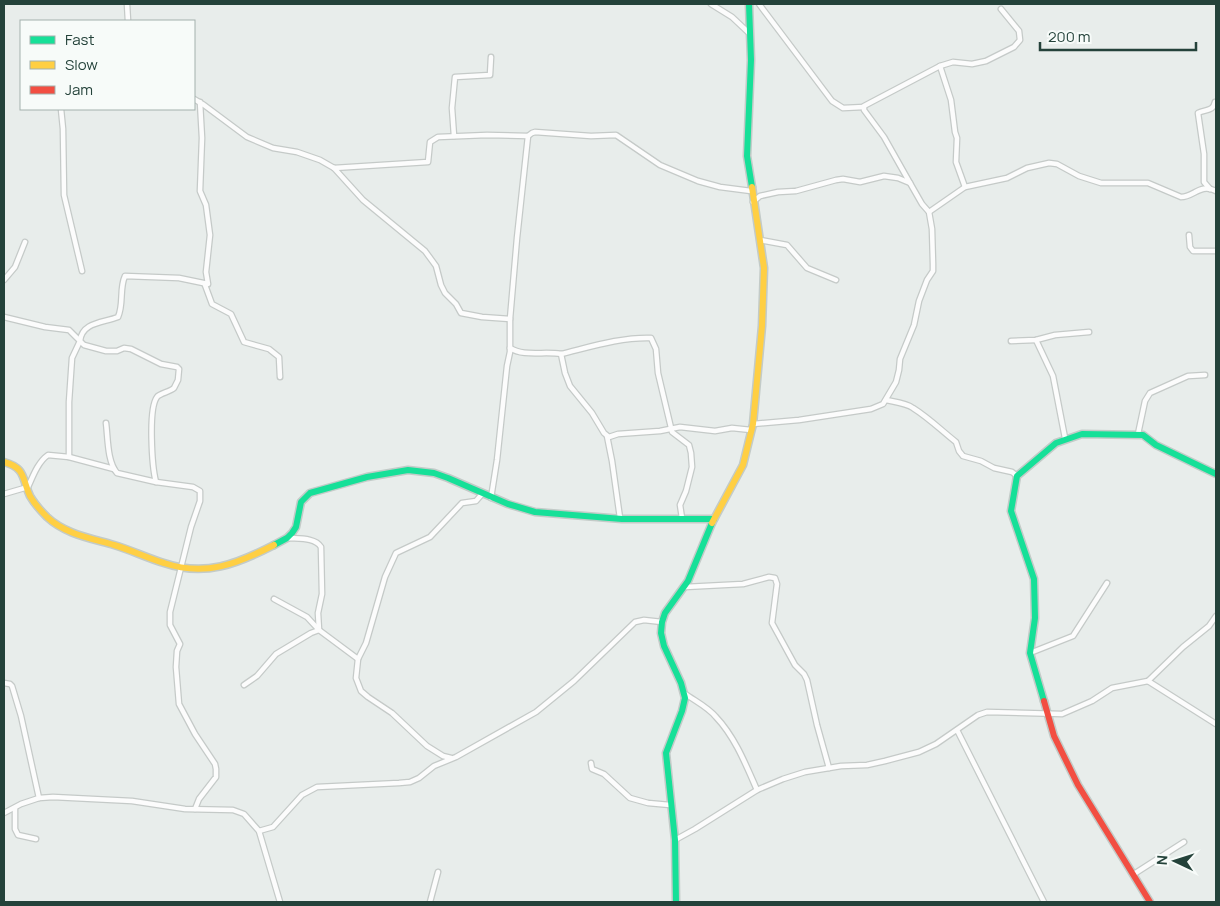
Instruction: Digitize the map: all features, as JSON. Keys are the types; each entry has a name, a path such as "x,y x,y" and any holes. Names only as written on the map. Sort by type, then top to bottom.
{"street":[{"path":"127,4 128,20"},
{"path":"711,4 732,17 749,33"},
{"path":"676,902 675,840 666,753 684,704 684,693 664,646 662,622 665,613 685,587 714,518 743,465 752,427 764,292 764,268 747,156 751,79 749,4"},
{"path":"759,4 832,101 843,108 864,107 865,104 940,66 953,62 972,64 986,61 1018,44 1020,40 1019,31 1001,9"},
{"path":"454,136 452,108 456,77 490,75 491,57"},
{"path":"940,66 951,100 957,138 956,162 965,187"},
{"path":"195,100 247,137 273,148 297,152 320,160 334,168 363,200 425,251 436,266 445,293 456,304 461,313 470,316 510,319"},
{"path":"200,102 202,138 200,192 206,205 210,235 206,272 208,283 205,285"},
{"path":"1210,189 1204,182 1204,154 1198,113 1209,110 1215,102"},
{"path":"607,436 686,427 715,431 752,427 871,409 880,407 886,400 898,376 900,359 914,326 923,290 932,272 932,229 929,212 922,204 864,107"},
{"path":"61,110 64,195 82,271"},
{"path":"334,168 425,163 428,162 429,147 438,136 528,136 535,132 585,136 616,134 660,165 698,181 752,192"},
{"path":"491,498 510,348 510,319 528,136"},
{"path":"929,212 965,187 1007,178 1027,168 1049,163 1057,164 1079,176 1100,184 1148,183 1181,197 1188,196 1196,190 1210,189 1216,191"},
{"path":"753,202 760,196 796,191 843,179 860,182 890,176 910,183"},
{"path":"1188,235 1190,247 1193,251 1216,250"},
{"path":"760,240 787,245 807,268 836,280"},
{"path":"4,280 15,266 25,242"},
{"path":"69,457 69,402 72,358 80,341 80,336 86,328 118,317 125,276 179,278 205,285"},
{"path":"205,285 212,304 231,314 244,342 269,348 279,357 280,378"},
{"path":"4,317 45,327 70,330 84,345 117,352 124,348 131,349 161,364 177,366 179,369 178,380 174,388 159,395 156,399 152,419 152,456 156,482"},
{"path":"1011,341 1036,340 1055,335 1089,332"},
{"path":"510,348 522,353 548,352 561,354 610,343 651,338 656,349 660,380 672,432 689,445 691,453 692,467 686,491 680,505 682,518"},
{"path":"1036,340 1053,376 1065,438"},
{"path":"561,354 564,373 570,386 592,413 607,436 620,518"},
{"path":"1138,434 1144,402 1150,393 1188,376 1205,375"},
{"path":"886,400 910,406 940,427 947,436 956,442 959,451 964,456 981,461 994,468 1012,472 1017,476"},
{"path":"106,422 114,469"},
{"path":"1150,902 1078,786 1054,736 1030,653 1035,618 1034,579 1010,511 1017,476 1056,443 1065,438 1088,433 1138,434 1145,436 1156,446 1216,474"},
{"path":"4,494 28,487 44,457 48,455 69,457 114,469 117,473 123,475 193,487 200,491 200,501 173,597 169,619 180,644 177,651 176,667 178,700 195,734 215,764 217,773 199,799 195,809"},
{"path":"4,462 14,464 19,468 31,496 56,525 85,537 181,568 209,570 228,566 288,538 297,528 300,505 308,494 376,474 412,469 427,471 463,484 491,498 534,512 620,518 714,518"},
{"path":"456,757 443,756 427,746 392,712 361,691 356,678 358,659 366,643 385,577 396,553 430,537 462,503 476,501 482,494"},
{"path":"288,538 310,540 318,543 321,547 322,594 318,613 319,630"},
{"path":"685,587 743,584 769,577 775,578 777,584 772,624 793,662 808,680 829,768"},
{"path":"1030,653 1073,636 1107,583"},
{"path":"274,599 307,617 319,630 358,659"},
{"path":"675,840 757,790 797,775 909,755 926,749 978,715 987,712 1062,714 1092,701 1112,688 1148,681 1183,647 1209,626 1216,616"},
{"path":"259,831 273,827 302,795 317,787 410,782 419,778 439,763 456,757 511,727 554,699 636,622 644,620 662,622"},
{"path":"244,685 256,676 276,654 311,632 319,630"},
{"path":"1148,681 1216,724"},
{"path":"4,682 12,686 21,716 39,798"},
{"path":"684,693 715,716 727,730 738,748 757,790"},
{"path":"957,730 1044,902"},
{"path":"591,763 592,769 604,774 630,798 648,803 670,805"},
{"path":"4,813 21,804 52,796 132,801 195,809 218,808 233,810 244,814 259,831 280,902"},
{"path":"15,808 15,829 18,835 36,839"},
{"path":"1134,874 1184,842"},
{"path":"430,902 438,872"}],"traffic: fast":[{"path":"749,4 751,60 747,156 752,187"},
{"path":"1044,701 1030,653 1035,618 1034,579 1011,511 1017,476 1056,443 1082,434 1143,435 1156,445 1216,474"},
{"path":"274,545 292,533 296,527 301,502 310,493 367,477 408,470 434,473 508,504 535,512 622,519 714,519"},
{"path":"676,902 675,840 666,753 685,698 681,683 664,646 661,633 662,622 665,613 688,581 712,523"}],"traffic: slow":[{"path":"712,523 743,465 753,424 762,326 764,268 752,187"},
{"path":"4,462 11,464 20,471 32,499 54,523 78,535 120,547 164,563 193,569 220,566 247,558 274,545"}],"traffic: jam":[{"path":"1044,701 1054,736 1078,785 1150,902"}]}
